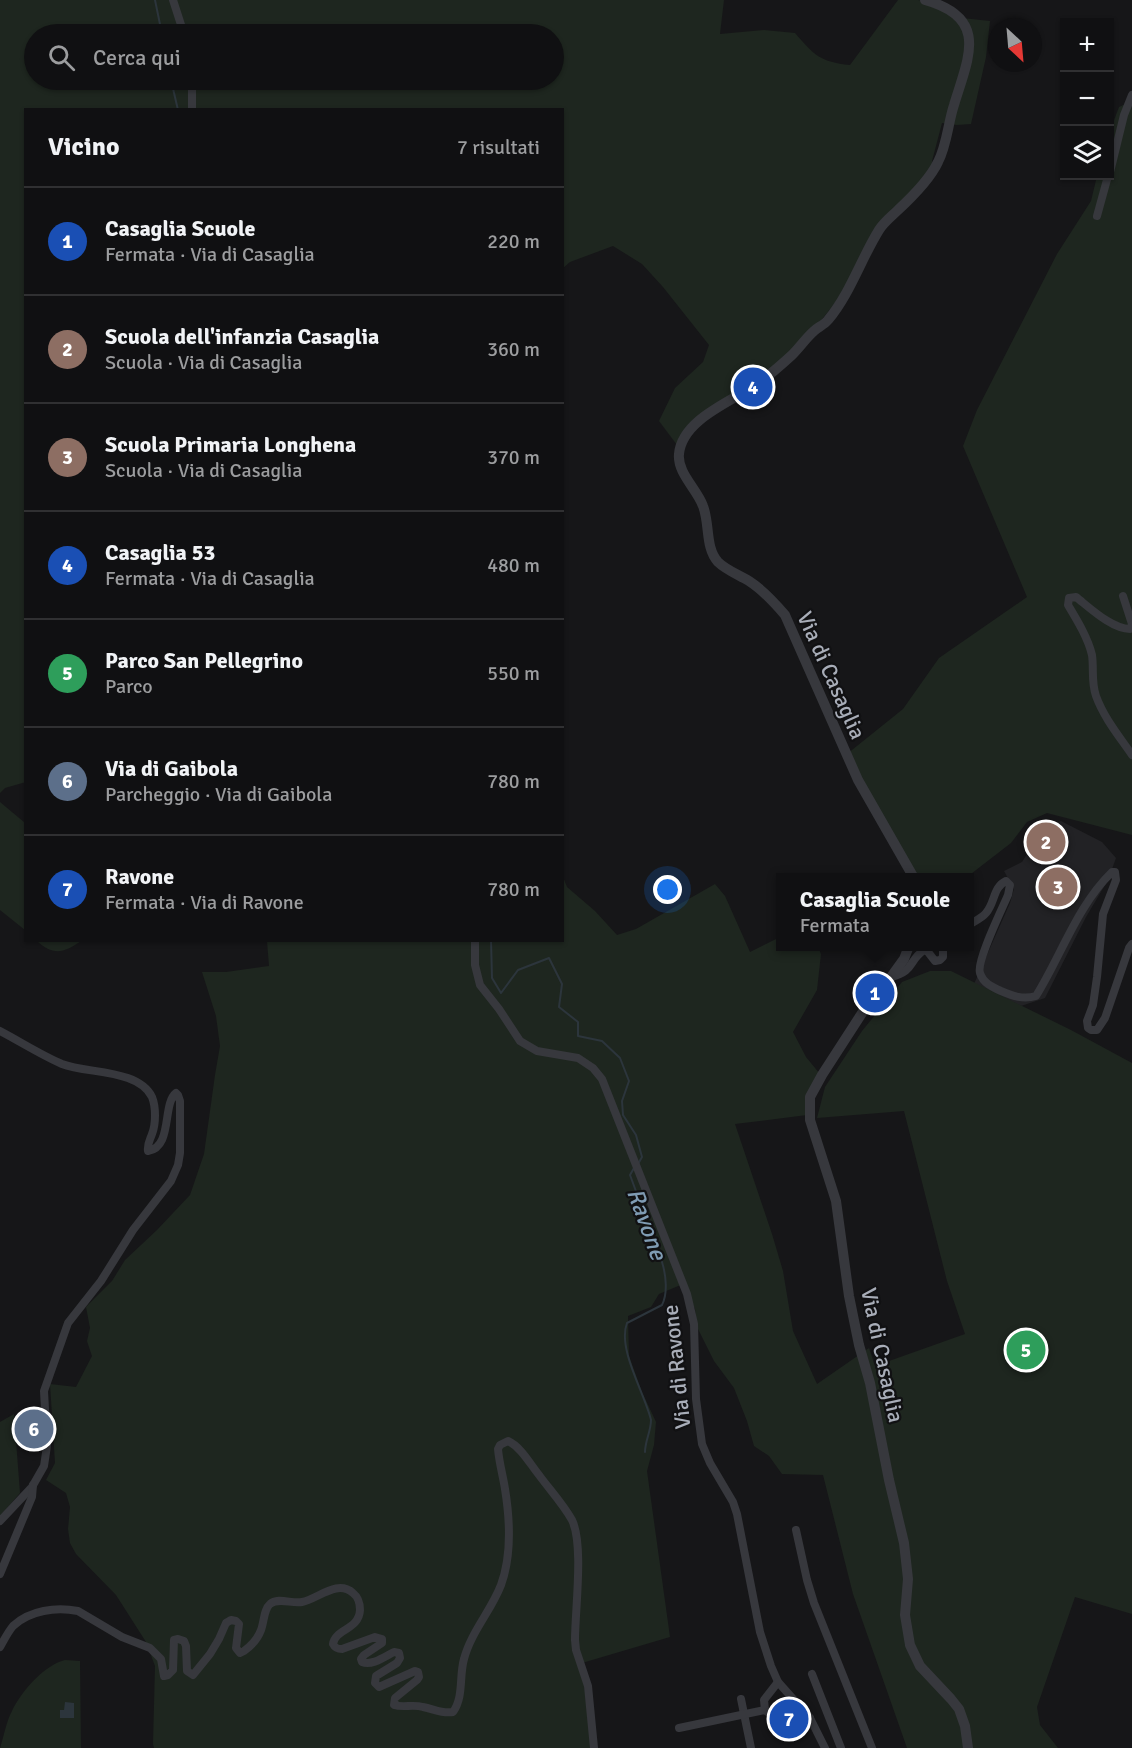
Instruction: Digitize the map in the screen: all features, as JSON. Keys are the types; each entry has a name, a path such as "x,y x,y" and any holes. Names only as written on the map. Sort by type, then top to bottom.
{"street":[{"path":"173,0 181,24"},
{"name":"Via di Casaglia","path":"911,873 858,780 785,615 767,595 720,564 712,554 703,506 681,468 679,454 691,429 707,413 771,375 812,332 827,321 848,289 880,228 914,195 938,163 967,66 970,38 967,29 953,13 940,4 925,0"},
{"path":"192,90 192,108"},
{"path":"1114,154 1124,115 1132,95"},
{"path":"1097,216 1107,180"},
{"path":"1123,596 1132,625 1130,629 1124,629 1102,617 1076,597 1070,598 1068,605 1091,652 1095,693 1104,714 1132,756"},
{"path":"974,921 986,913 995,892 1001,883 1006,881 1010,885 1008,895 980,961 980,974 992,987 1009,994 1025,999 1036,996 1051,973 1076,922 1099,886 1112,872 1115,872 1116,880 1103,914 1093,1005 1087,1020 1088,1028 1091,1030 1097,1030 1105,1018 1132,944"},
{"name":"Via di Ravone","path":"475,942 475,965 480,985 520,1041 537,1051 578,1058 593,1068 602,1079 687,1294 694,1324 696,1399 702,1444 710,1463 733,1502 760,1632 778,1682 810,1718 825,1748"},
{"name":"Via di Casaglia","path":"907,951 891,977 875,993 822,1076 810,1098 810,1119 838,1207 849,1296 904,1543 908,1579 905,1615 910,1645 920,1666 959,1709 965,1726 968,1748"},
{"name":"Via di Casaglia","path":"891,977 901,974 912,966 923,951"},
{"name":"Via di Casaglia","path":"926,951 935,961 943,957 943,951"},
{"path":"0,1031 62,1064 83,1070 119,1075 142,1085 152,1097 155,1116 148,1151 157,1147 164,1135 172,1095 176,1093 180,1101 178,1165 171,1181 133,1230 102,1281 68,1323 44,1390 47,1446 44,1466 33,1485 0,1521"},
{"path":"0,1647 13,1627 28,1616 40,1612 72,1610 78,1611 123,1637 150,1648 161,1660 164,1676 173,1670 174,1640 184,1641 187,1671 193,1676 210,1654 226,1623 231,1620 239,1624 236,1648 240,1653 244,1652 258,1636 267,1607 271,1603 277,1601 303,1602 340,1588 350,1590 356,1596 360,1612 353,1626 335,1637 333,1644 335,1647 342,1649 380,1637 382,1643 364,1655 362,1662 372,1663 394,1652 399,1653 400,1658 397,1663 376,1676 376,1685 379,1687 415,1671 419,1674 417,1680 395,1698 394,1705 423,1706 445,1713 453,1712 458,1701 463,1660 467,1649 496,1596 506,1568 509,1533 506,1492 498,1449 500,1445 508,1441 514,1443 573,1522 578,1552 575,1640 576,1650 587,1678 594,1748"},
{"path":"0,1574 32,1497 33,1485"},
{"path":"796,1530 814,1603 872,1748"},
{"path":"812,1674 841,1748"},
{"path":"778,1682 764,1700 765,1710 771,1716 789,1719 810,1718"},
{"path":"741,1699 751,1748"},
{"path":"679,1728 765,1710"}],"shaded area":[{"path":"0,0 724,0 720,34 764,30 795,33 818,56 831,62 850,65 898,0 918,0 941,4 962,18 988,21 986,57 971,124 942,123 932,161 933,169 902,201 835,303 811,333 772,374 744,399 722,404 677,445 659,421 675,388 703,362 709,345 642,264 613,246 570,262 564,267 564,108 24,108 24,783 5,788 0,793"},
{"path":"1132,101 1132,835 1047,813 1027,822 1011,843 972,873 913,873 847,754 903,709 939,658 1027,597 963,446 977,410 1057,254 1091,201 1096,180 1114,180 1114,120 1119,107"},
{"path":"0,802 24,822 24,929 0,910"},
{"path":"1061,821 1102,842 1116,858 1108,880 1086,917 1045,998 1021,1006 974,984 1014,889 1004,871 1022,862 1044,827"},
{"path":"564,880 567,887 595,911 617,935 636,929 715,884 725,896 750,952 776,939 776,951 820,951 817,990 793,1032 806,1057 820,1074 807,1115 735,1124 783,1271 793,1331 817,1384 869,1348 875,1366 965,1334 947,1281 904,1111 817,1118 825,1087 862,1031 902,982 930,971 951,971 1132,1063 1132,1614 1075,1597 1037,1707 1040,1725 1058,1748 907,1748 853,1594 823,1475 782,1474 769,1456 754,1446 734,1388 714,1361 697,1327 695,1309 683,1284 659,1294 651,1307 628,1316 629,1356 656,1422 654,1445 647,1471 670,1637 582,1663 591,1748 154,1748 155,1666 146,1642 116,1595 76,1554 70,1543 68,1529 70,1507 66,1493 46,1480 55,1463 50,1384 76,1387 92,1356 87,1341 90,1328 86,1307 112,1281 125,1260 190,1195 204,1154 220,1046 216,1016 202,972 226,972 269,966 267,942 564,942"},
{"path":"38,942 79,942 59,951"},
{"path":"14,1414 20,1493 0,1516 0,1422"},
{"path":"65,1660 80,1661 81,1748 0,1748 10,1715 21,1696 41,1673"},
{"path":"65,1702 74,1703 74,1718 60,1718 60,1710 64,1710"}],"waterway":[{"name":"Ravone","path":"155,0 160,24"},
{"name":"Ravone","path":"173,90 178,108"},
{"name":"Ravone","path":"491,942 492,978 501,993 518,970 549,958 562,984 559,1007 578,1022 578,1036 602,1041 620,1058 629,1081 622,1101 623,1115 636,1135 642,1157 638,1164"},
{"name":"Ravone","path":"634,1168 630,1175 662,1262 666,1284 662,1305 627,1323 625,1334 633,1372 651,1420 645,1452"}],"place":[{"name":"Casaglia 53","path":"753,387"},
{"name":"Scuola dell'infanzia Casaglia","path":"1046,842"},
{"name":"Scuola Primaria Longhena","path":"1058,887"},
{"name":"Casaglia Scuole","path":"875,993"},
{"name":"Parco San Pellegrino","path":"1026,1350"},
{"name":"Via di Gaibola","path":"34,1429"},
{"name":"Ravone","path":"789,1719"}]}
